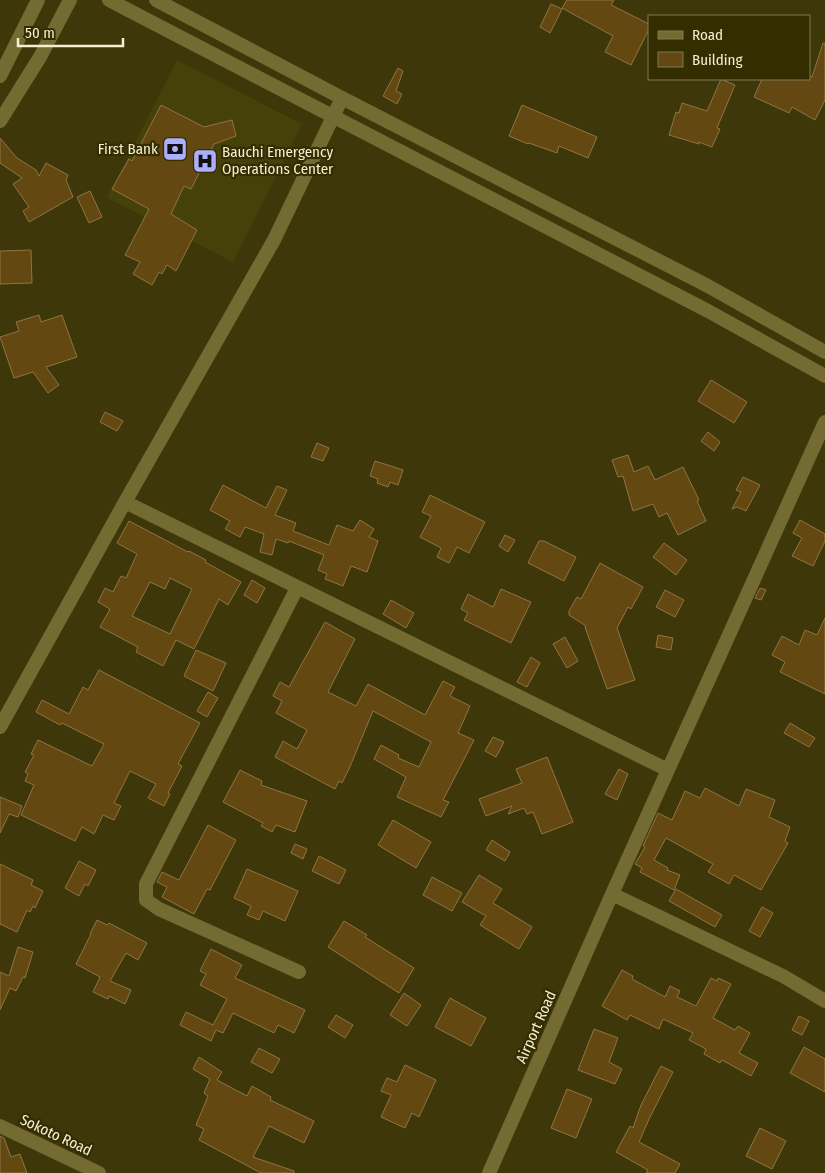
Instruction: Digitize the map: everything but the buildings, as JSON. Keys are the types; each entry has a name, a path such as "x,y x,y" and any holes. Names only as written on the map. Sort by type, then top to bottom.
{"street":[{"path":"0,76 38,0"},
{"path":"0,121 40,57 70,0"},
{"path":"109,0 708,310 825,376"},
{"path":"156,0 708,286 825,352"},
{"path":"0,727 274,240 342,98"},
{"name":"Airport Road","path":"489,1173 612,894 825,422"},
{"path":"125,502 668,770"},
{"path":"297,588 146,884 146,900 159,909 299,972"},
{"path":"612,894 783,976 825,1001"},
{"name":"Sokoto Road","path":"0,1126 98,1173"}],"shaded area":[{"name":"Bauchi Emergency Operations Center","path":"177,60 302,124 233,262 107,198"}],"place":[{"name":"First Bank","path":"175,149"},
{"name":"Bauchi Emergency Operations Center","path":"205,161"}]}
